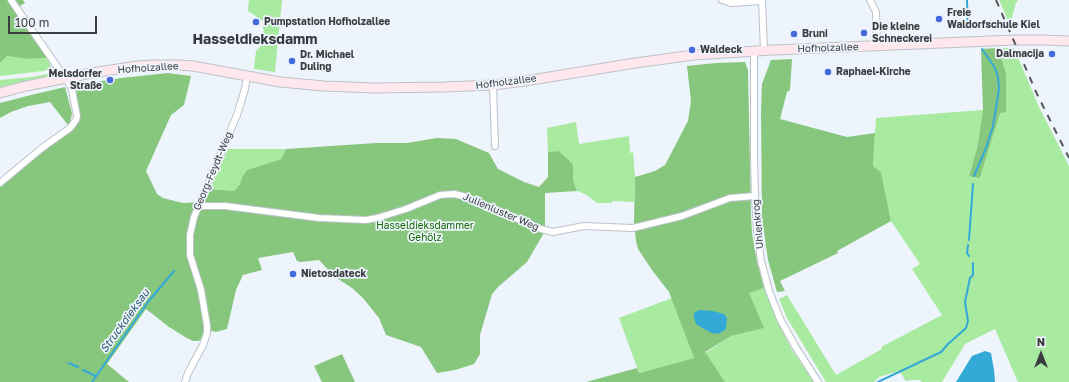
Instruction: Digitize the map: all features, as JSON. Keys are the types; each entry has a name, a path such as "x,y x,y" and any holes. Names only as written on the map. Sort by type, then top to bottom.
{"street":[{"path":"0,183 42,148 70,128 76,120 77,113 72,90 66,79 11,0"},
{"path":"722,0 731,3 762,1 764,51"},
{"path":"870,0 876,12 878,47"},
{"name":"Hofholzallee","path":"0,93 26,86 97,72 137,66 168,65 212,69 280,82 349,88 444,88 493,85 679,57 764,51 1014,40 1069,41"},
{"name":"Uhlenkrog","path":"754,52 755,196 757,232 761,261 769,291 786,331 818,382"},
{"name":"Georg-Feydt-Weg","path":"185,382 188,373 203,345 207,333 201,290 190,255 190,235 197,206 237,115 245,89 247,76"},
{"path":"493,85 495,146"},
{"name":"Julienluster Weg","path":"197,206 225,206 312,217 366,220 406,209 440,195 454,194 463,196 541,229 553,232 584,226 633,228 682,216 730,198 755,196"}],"green space":[{"path":"0,0 23,0 25,3 15,9 47,58 27,59 7,56 0,63"},
{"path":"249,0 282,0 275,72 254,69 256,51 264,43 263,21 248,11"},
{"path":"999,0 1018,0 1010,25"},
{"path":"998,48 1014,48 1039,107 1069,166 1069,382 1018,382 995,329 965,344 942,382 922,382 919,380 906,381 899,371 879,377 874,382 826,382 787,318 779,299 787,295 836,375 882,349 881,347 942,315 912,269 920,264 891,221 881,172 873,166 876,118 983,110 977,148 969,175 980,178 1000,112 1006,112 1006,73"},
{"path":"998,48 1006,73 1006,112 1000,113 980,178 969,176 977,148 983,110 981,49"},
{"path":"7,56 27,59 47,58 52,69 0,76 0,63"},
{"path":"792,59 790,90 787,92 780,119 847,137 875,133 873,166 881,172 891,221 837,251 838,253 780,281 785,291 777,292 768,260 762,218 762,84 771,60"},
{"path":"745,62 748,70 752,233 757,262 764,288 749,293 764,328 731,336 705,352 725,382 586,382 637,368 639,373 694,358 669,292 638,249 634,222 635,177 655,171 665,165 688,121 691,101 687,66"},
{"path":"51,73 51,75 0,87 0,80 32,77"},
{"name":"Hasseldieksdammer Gehölz","path":"168,73 191,76 184,105 171,115 146,171 157,194 163,198 183,203 203,202 210,189 234,191 240,184 242,177 247,170 281,159 286,149 376,143 407,143 437,138 456,139 489,153 498,169 524,182 539,187 548,177 548,152 559,151 573,164 573,180 577,191 545,193 545,231 527,262 492,294 480,335 480,354 474,364 455,370 437,373 421,347 386,335 379,318 363,298 352,288 335,277 319,260 297,261 293,252 258,258 262,270 243,275 236,290 227,329 216,332 204,330 203,336 199,341 193,341 187,338 169,327 146,309 107,364 129,382 0,382 0,187 71,129 50,102 28,106 0,118 0,103 65,87 72,113 70,122 71,128 78,114 76,85"},
{"path":"576,122 579,144 629,136 630,153 633,152 635,177 634,202 612,201 612,203 597,203 585,194 577,191 573,180 573,164 559,151 548,152 547,128"},
{"path":"228,149 286,149 281,159 247,170 242,177 240,184 234,191 210,189"},
{"path":"764,288 792,350 814,382 725,382 705,353 731,336 763,328 748,292"},
{"path":"672,298 694,358 639,373 619,318"},
{"path":"342,354 355,382 322,382 314,366"}],"water":[{"path":"699,310 713,311 724,314 727,318 726,329 720,333 714,334 696,324 694,313"},
{"path":"985,351 991,353 995,382 956,382 972,356"}],"waterway":[{"path":"967,0 968,29"},
{"path":"974,176 986,148 993,126 999,89 998,77 995,68 982,49"},
{"path":"969,240 973,184"},
{"path":"968,245 967,253 969,256"},
{"path":"878,382 941,352 966,328 968,321 965,302 970,278 973,275 973,263"},
{"name":"Struckdieksau","path":"92,382 148,302 174,271"},
{"path":"69,363 78,367"},
{"path":"83,370 96,376"}],"railway":[{"path":"996,0 1037,94 1069,158"}],"place":[{"name":"Freie Waldorfschule Kiel","path":"939,19"},
{"name":"Pumpstation Hofholzallee","path":"256,22"},
{"name":"Die kleine Schneckerei","path":"864,33"},
{"name":"Bruni","path":"794,34"},
{"name":"Waldeck","path":"692,50"},
{"name":"Dalmacija","path":"1052,54"},
{"name":"Dr. Michael Duling","path":"292,61"},
{"name":"Raphael-Kirche","path":"828,72"},
{"name":"Melsdorfer Straße","path":"110,80"},
{"name":"Nietosdateck","path":"293,274"}],"district":[{"name":"Hasseldieksdamm","path":"255,40"}]}
